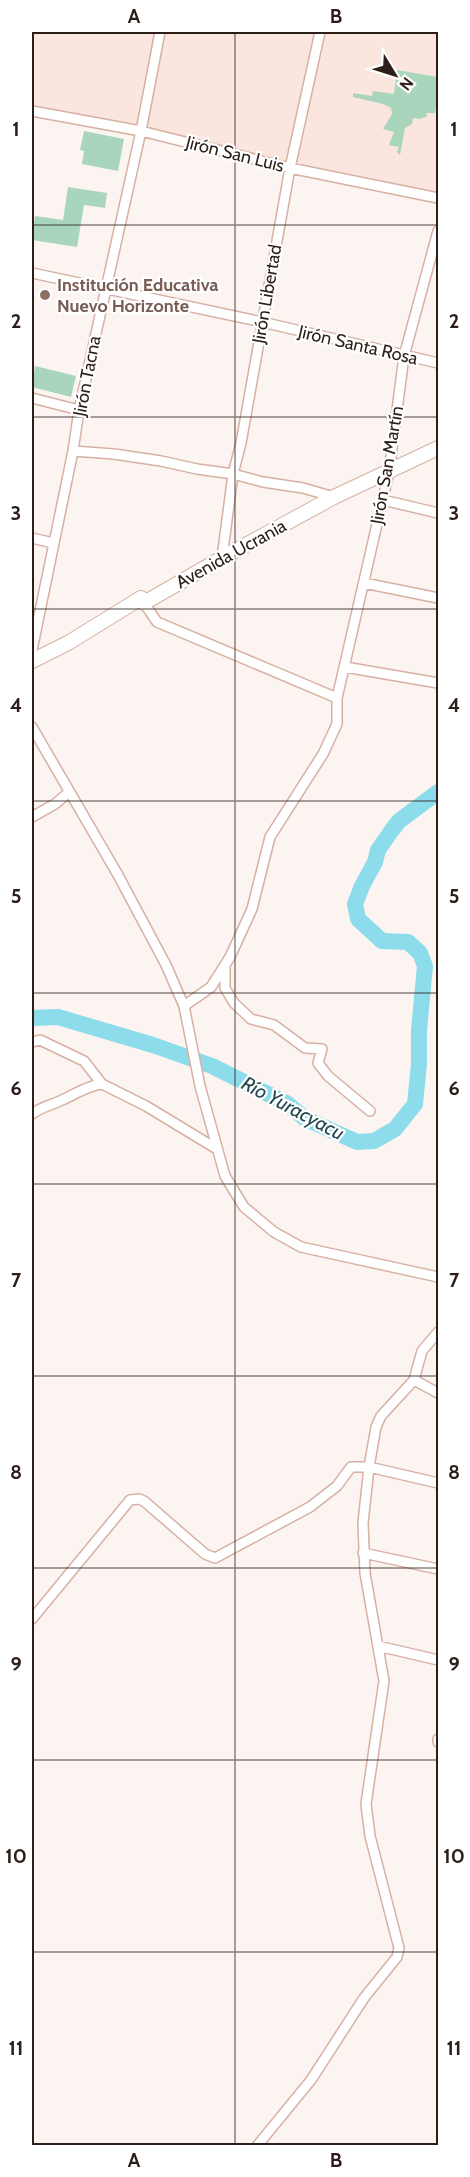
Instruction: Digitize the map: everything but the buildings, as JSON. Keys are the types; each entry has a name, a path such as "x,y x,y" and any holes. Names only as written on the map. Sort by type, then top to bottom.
{"main road":[{"name":"Avenida Ucrania","path":"32,661 68,643 141,598 144,603 334,497 438,448"}],"street":[{"name":"Jirón Tacna","path":"32,650 73,451 79,410 141,131 159,32"},
{"name":"Jirón Libertad","path":"222,558 234,474 290,168 320,32"},
{"name":"Jirón San Luis","path":"32,111 141,131 290,168 438,198"},
{"name":"Jirón San Martín","path":"184,1006 211,987 225,965 252,909 270,837 323,754 337,724 337,698 389,472 404,356 438,231"},
{"name":"Jirón Santa Rosa","path":"32,273 262,322 438,363"},
{"path":"32,398 79,410"},
{"path":"73,451 161,461 197,470 234,474 263,482 303,488 334,497"},
{"path":"383,500 438,513"},
{"path":"32,538 53,543"},
{"path":"364,583 438,598"},
{"path":"144,603 157,622 337,698"},
{"path":"345,667 438,683"},
{"path":"32,727 118,875 166,965 184,1006 200,1086 225,1176 244,1208 274,1232 301,1247 438,1277"},
{"path":"32,818 69,792"},
{"path":"225,965 225,988 234,1003 251,1019 274,1025 305,1047 322,1049 318,1063 328,1076 370,1112"},
{"path":"32,1042 40,1040 84,1061 102,1083 146,1106 217,1149"},
{"path":"32,1114 81,1089 102,1083"},
{"path":"256,2145 311,2080 364,1998 397,1958 399,1948 370,1836 366,1804 384,1681 363,1553 363,1522 376,1427 381,1416 414,1380 422,1351 438,1332"},
{"path":"414,1380 438,1394"},
{"path":"32,1619 130,1500 144,1501 206,1554 216,1558 310,1508 337,1486 351,1467 369,1467 438,1483"},
{"path":"363,1553 438,1569"},
{"path":"378,1646 438,1660"}],"shaded area":[{"path":"32,32 438,32 438,193 290,168 32,111"}],"green space":[{"path":"397,70 438,77 435,113 427,113 426,117 419,119 413,118 412,124 405,128 400,155 397,152 399,147 389,145 394,132 383,129 392,114 391,108 353,97 353,93 372,96 373,91 394,94"},
{"path":"84,131 124,139 118,171 82,164 84,151 80,150"},
{"path":"68,187 107,193 105,208 84,205 77,247 32,240 35,216 63,220"},
{"path":"35,366 76,376 71,397 32,387"}],"waterway":[{"name":"Río Yuracyacu","path":"32,1018 58,1017 153,1045 212,1066 288,1104 304,1118 357,1142 374,1141 395,1129 415,1104 425,966 420,953 408,942 382,941 358,919 355,904 375,862 378,850 392,830 399,821 438,792"}],"place":[{"name":"Institución Educativa Nuevo Horizonte","path":"45,295"}]}
